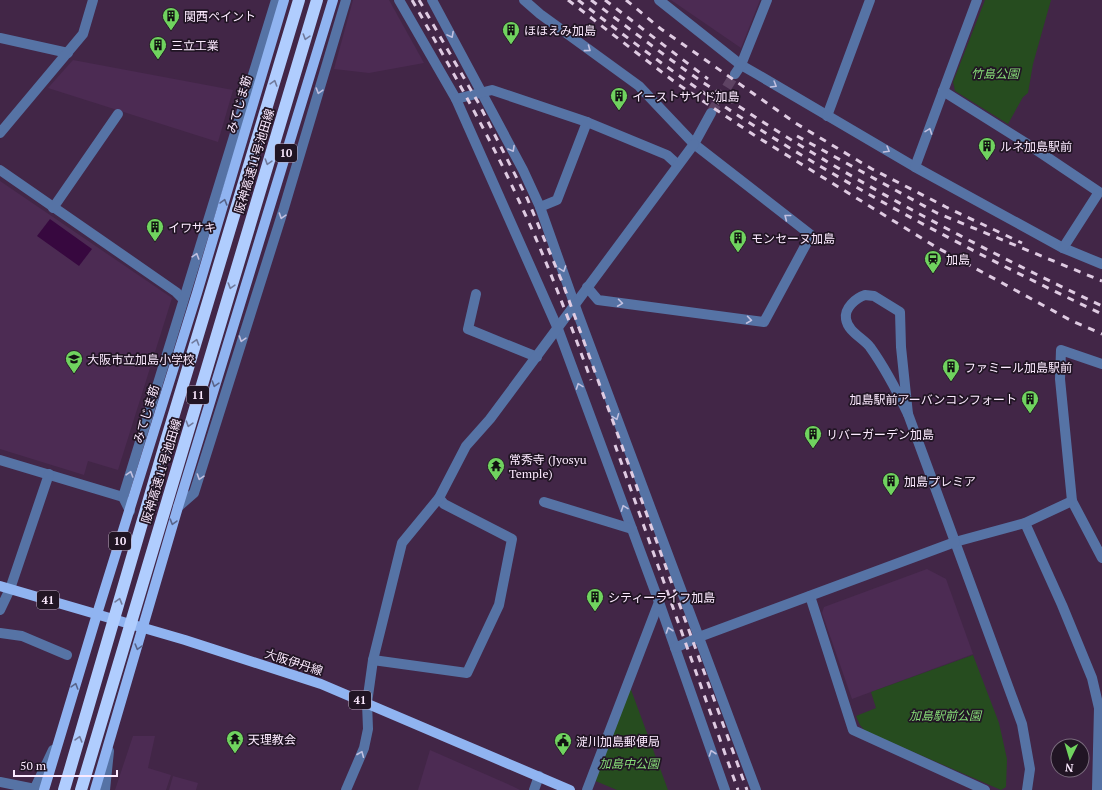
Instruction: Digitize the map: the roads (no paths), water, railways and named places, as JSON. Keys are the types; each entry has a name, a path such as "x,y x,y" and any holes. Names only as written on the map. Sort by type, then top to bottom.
{"highway":[{"name":"阪神高速11号池田線","path":"64,790 168,433 299,0"},
{"name":"阪神高速11号池田線","path":"81,790 317,0"}],"main road":[{"name":"みてじま筋","path":"38,790 63,729 97,614 197,293 284,0"},
{"name":"10","path":"95,790 178,507 333,0"},
{"name":"大阪伊丹線","path":"0,586 143,629 185,640 321,684 570,790"}],"street":[{"path":"0,133 83,34 93,0"},
{"path":"130,511 123,497 276,0"},
{"path":"178,507 194,493 284,208 346,0"},
{"path":"398,0 456,99 558,329 676,648 725,790"},
{"path":"432,0 523,170 540,207 576,304 578,314 756,790"},
{"path":"524,0 540,14 639,86 694,144 811,235 764,322 598,300 587,288"},
{"path":"659,0 741,65 915,167 1063,248 1102,264"},
{"path":"735,74 741,65 767,0"},
{"path":"827,116 870,0"},
{"path":"915,167 977,0"},
{"path":"0,38 68,53"},
{"path":"456,99 492,90 586,122 667,156 678,165"},
{"path":"943,91 1029,145 1099,192 1063,248"},
{"path":"346,790 364,748 368,729 367,703 373,660 402,543 439,498 466,446 490,420 694,144 710,113"},
{"path":"53,208 118,114"},
{"path":"540,207 557,200 586,122"},
{"path":"0,170 176,292 183,300"},
{"path":"476,294 468,329 537,357"},
{"path":"908,414 901,347 900,312 874,296 865,295 855,299 846,313 846,320 849,327 869,345 891,380 908,414 1022,724 1030,769 1027,790"},
{"path":"1102,364 1062,350 1060,379 1072,501 1102,558"},
{"path":"0,460 123,497"},
{"path":"0,610 10,590 49,474"},
{"path":"373,660 467,673 499,605 512,539 444,504 439,498"},
{"path":"676,648 699,637 955,542 1025,523 1072,501"},
{"path":"544,502 632,529"},
{"path":"1025,523 1062,605 1092,678 1100,708 1097,790"},
{"path":"810,596 853,730 985,790"},
{"path":"587,790 659,602"},
{"path":"0,633 22,636 67,655"},
{"path":"1092,678 1102,674"},
{"path":"105,790 110,741"},
{"path":"534,790 539,776"},
{"path":"0,782 38,790"}],"tunnel":[{"path":"711,113 735,74"}],"railway":[{"path":"412,0 468,100 508,177 549,269 591,380"},
{"path":"419,0 479,104 527,198 563,284 747,790"},
{"path":"568,0 676,83 754,135 936,247 1072,321 1102,334"},
{"path":"578,0 710,97 805,157 902,213 951,239 1102,314"},
{"path":"591,0 700,80 809,151 905,206 1003,258 1102,306"},
{"path":"605,0 708,79"},
{"path":"626,0 661,29 797,124 872,169 946,207 1022,243"},
{"path":"797,136 937,213 1102,281"},
{"path":"615,445 738,790"}],"place":[{"name":"関西ペイント","path":"171,31"},
{"name":"ほほえみ加島","path":"511,45"},
{"name":"三立工業","path":"158,60"},
{"name":"イーストサイド加島","path":"619,111"},
{"name":"ルネ加島駅前","path":"987,161"},
{"name":"イワサキ","path":"155,242"},
{"name":"モンセーヌ加島","path":"738,253"},
{"name":"加島","path":"933,274"},
{"name":"大阪市立加島小学校","path":"74,374"},
{"name":"ファミール加島駅前","path":"951,382"},
{"name":"加島駅前アーバンコンフォート","path":"1030,414"},
{"name":"リバーガーデン加島","path":"813,449"},
{"name":"常秀寺 (Jyosyu Temple)","path":"496,481"},
{"name":"加島プレミア","path":"891,496"},
{"name":"シティーライフ加島","path":"595,612"},
{"name":"天理教会","path":"235,754"},
{"name":"淀川加島郵便局","path":"563,756"}],"park label":[{"name":"竹島公園","path":"995,73"},
{"name":"加島駅前公園","path":"945,715"},
{"name":"加島中公園","path":"629,763"}]}
